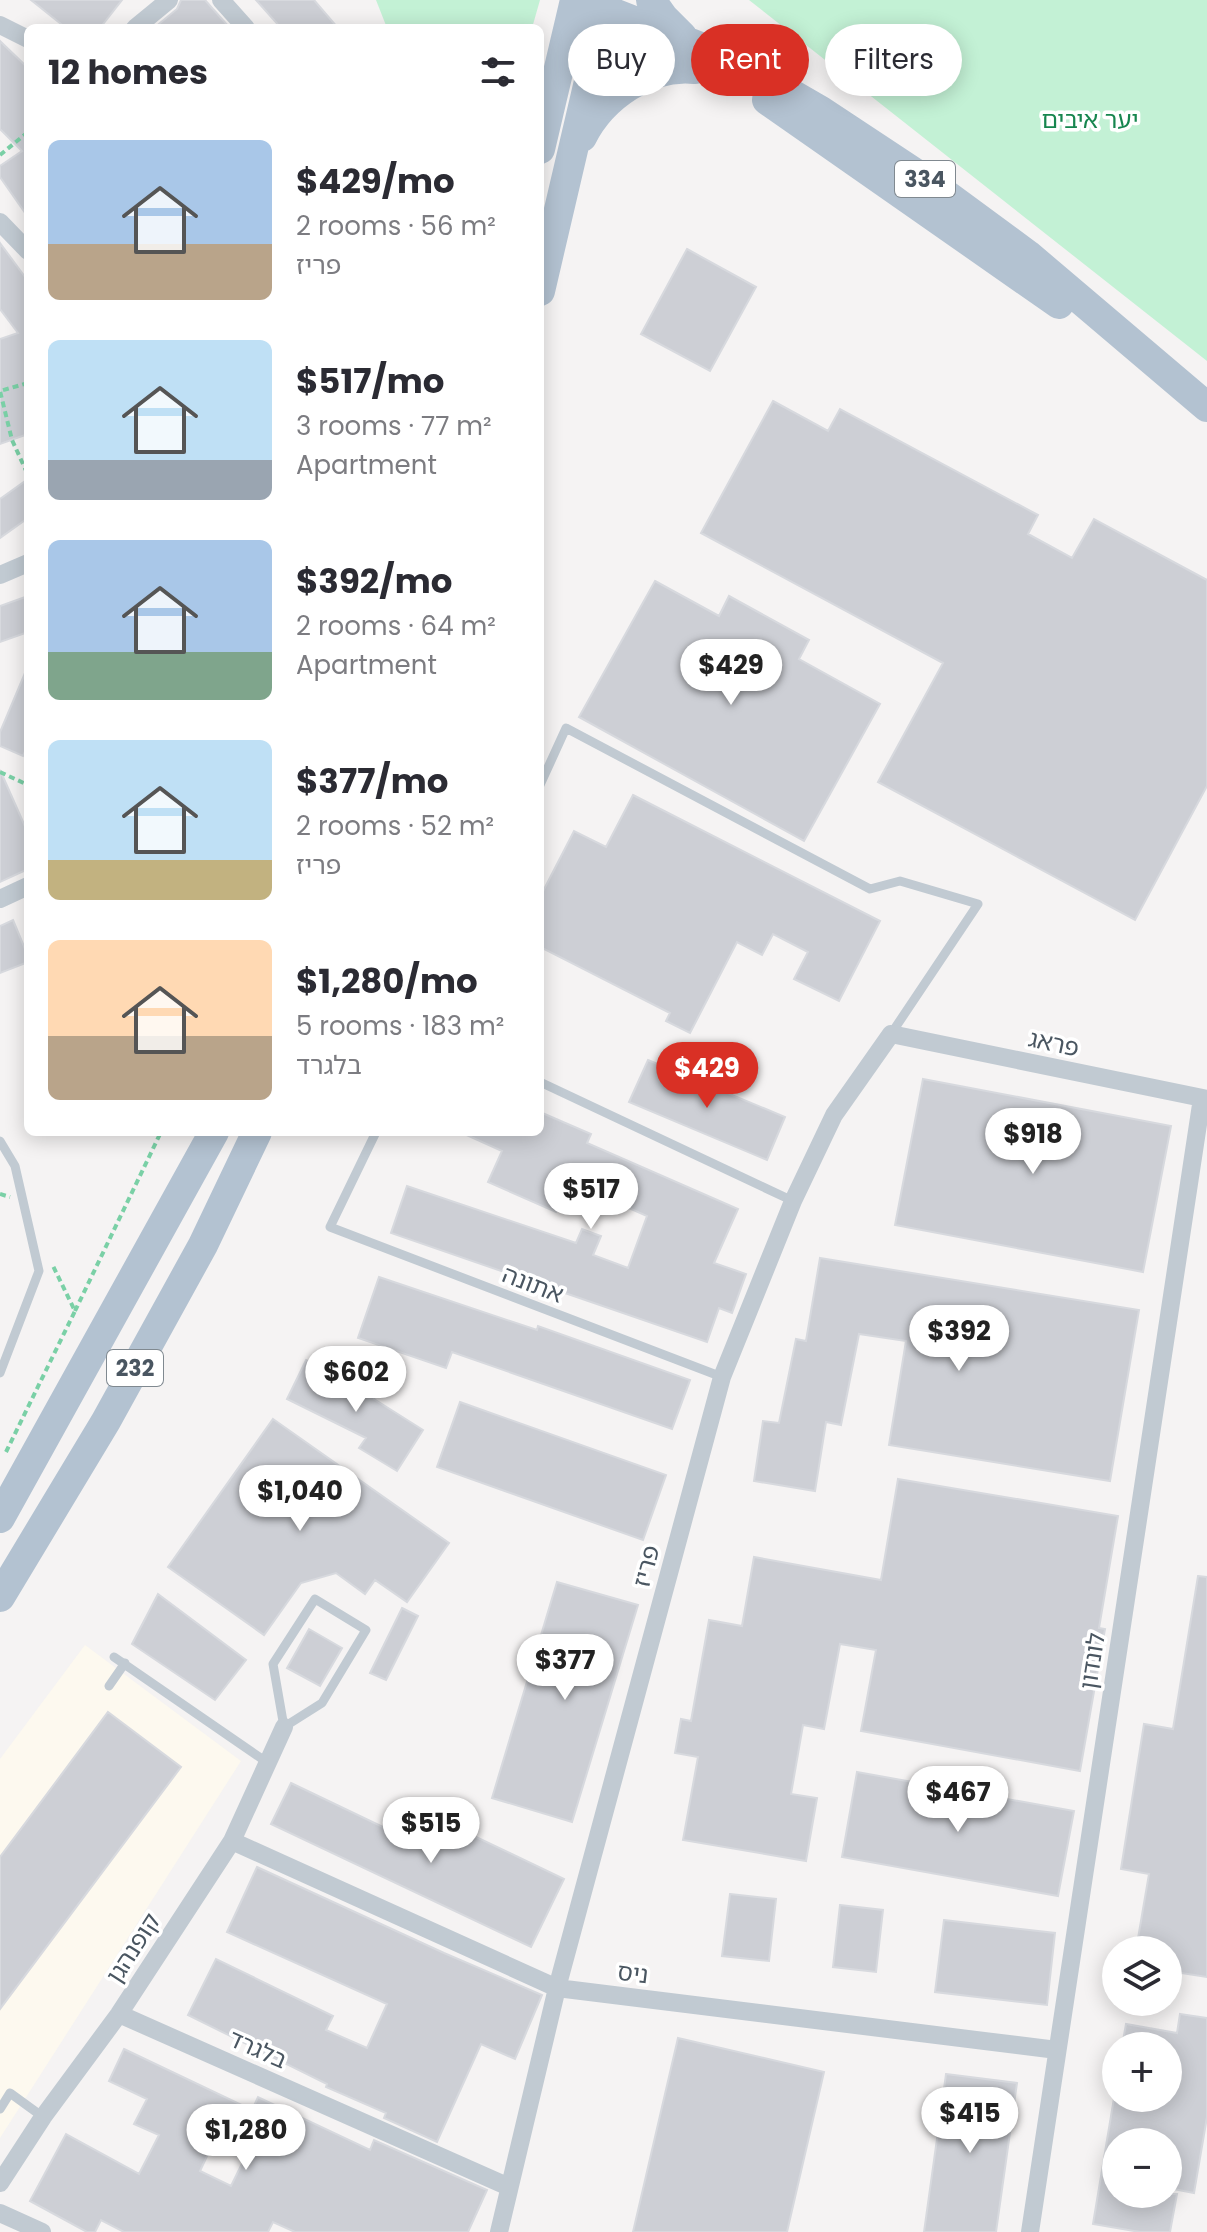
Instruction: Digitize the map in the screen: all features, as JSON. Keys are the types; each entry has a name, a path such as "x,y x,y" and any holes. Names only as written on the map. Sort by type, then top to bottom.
{"main road":[{"path":"651,0 663,17 689,42"},
{"path":"544,132 574,7"},
{"name":"334","path":"574,7 605,14 731,59 821,111 933,185 1028,255 1207,409"},
{"path":"544,274 605,14"},
{"name":"334","path":"605,14 691,59"},
{"path":"572,156 587,126 603,107 637,81 652,74 681,68 691,70"},
{"name":"334","path":"761,96 1207,409"},
{"name":"232","path":"0,1518 212,1136"},
{"name":"232","path":"0,1597 106,1421 203,1245 255,1136"}],"street":[{"path":"140,24 169,0"},
{"path":"221,0 242,24"},
{"path":"0,25 24,37"},
{"path":"0,222 24,247"},
{"path":"0,575 24,565"},
{"path":"0,899 24,888"},
{"name":"פראג","path":"891,1034 1205,1098"},
{"name":"פריז","path":"499,2232 557,1988 722,1377 793,1201 834,1115 891,1034"},
{"name":"לונדון","path":"1030,2232 1205,1098"},
{"name":"קופנהגן","path":"1,2179 119,2014 232,1841 284,1727"},
{"name":"ניס","path":"232,1841 557,1988 1057,2050"},
{"name":"בלגרד","path":"119,2014 509,2187"},
{"path":"0,2213 42,2232"}],"lane":[{"path":"544,776 566,728 870,889 900,881 978,904 891,1034"},
{"path":"544,1084 793,1201"},
{"name":"אתונה","path":"374,1136 330,1227 722,1377"},
{"path":"0,1141 15,1166 39,1271 0,1373"},
{"path":"315,1599 366,1630 322,1703 284,1727 273,1664 315,1599"},
{"path":"114,1657 268,1763"},
{"path":"109,1686 125,1663"},
{"path":"0,2109 10,2093 43,2117"}],"path":[{"path":"0,155 24,135"},
{"path":"24,384 0,391 12,440 24,466"},
{"path":"0,772 24,783"},
{"path":"0,1465 159,1136"},
{"path":"49,1255 75,1311"}],"shaded area":[{"path":"85,1645 241,1761 0,2138 0,1759"}],"green space":[{"path":"376,0 540,0 533,24 385,24"},
{"name":"יער איבים","path":"749,0 1207,0 1207,361 871,96 962,96 962,24 825,24 825,60 809,47 809,24 779,24"}],"building":[{"path":"31,0 122,0 103,24 61,24"},
{"path":"181,0 205,0 226,24 159,24 177,9"},
{"path":"256,0 314,0 335,24 277,24"},
{"path":"0,41 24,64 24,211 0,177 0,166 22,151 0,129"},
{"path":"0,243 24,276 24,435 0,444 0,339 18,333 0,309"},
{"path":"687,249 756,287 710,371 641,334"},
{"path":"773,401 828,431 840,409 1038,515 1028,534 1072,558 1094,519 1207,580 1207,786 1135,920 878,782 943,663 701,533"},
{"path":"24,482 24,521 0,538 0,499"},
{"path":"655,581 719,616 729,596 809,640 799,659 880,704 804,841 579,717"},
{"path":"24,597 24,633 0,642 0,606"},
{"path":"24,675 23,756 0,746 0,732"},
{"path":"0,770 24,824 24,871 0,882"},
{"path":"633,795 880,921 839,1001 794,979 808,952 773,934 762,955 737,942 690,1033 666,1021 670,1013 544,949 544,889 574,831 606,847"},
{"path":"13,920 24,946 24,964 0,973 0,926"},
{"path":"648,1060 785,1117 767,1160 629,1102"},
{"path":"923,1079 1171,1126 1143,1272 895,1225"},
{"path":"544,1114 591,1134 587,1143 738,1209 714,1263 746,1274 732,1313 719,1308 707,1342 391,1233 407,1186 576,1243 582,1229 601,1236 593,1255 628,1268 647,1216 570,1182 556,1212 488,1182 502,1151 469,1136 544,1136"},
{"path":"820,1258 1139,1310 1110,1481 889,1445 906,1341 859,1334 841,1425 826,1422 815,1491 754,1481 763,1421 779,1423 796,1339 806,1341"},
{"path":"379,1277 537,1330 538,1326 690,1380 672,1429 452,1352 446,1368 358,1338"},
{"path":"306,1360 376,1395 374,1399 423,1430 397,1471 359,1448 366,1438 287,1399"},
{"path":"460,1402 666,1475 643,1540 437,1467"},
{"path":"273,1419 449,1543 407,1602 375,1580 365,1594 336,1573 301,1583 264,1635 168,1567"},
{"path":"898,1479 1118,1516 1099,1628 1105,1629 1080,1771 861,1731 876,1650 840,1644 824,1729 803,1725 791,1794 817,1798 806,1861 683,1840 698,1757 675,1753 681,1719 691,1721 709,1620 742,1626 754,1557 881,1580"},
{"path":"1198,1576 1207,1577 1207,1977 1182,1973 1182,1936 1138,1936 1149,1874 1121,1869 1144,1724 1173,1729"},
{"path":"557,1582 638,1605 572,1822 492,1798"},
{"path":"158,1594 246,1660 215,1700 132,1644"},
{"path":"402,1608 418,1616 386,1680 370,1673"},
{"path":"309,1629 342,1648 320,1686 287,1668"},
{"path":"108,1712 181,1767 0,2009 0,1857"},
{"path":"857,1772 1074,1811 1058,1896 842,1857"},
{"path":"291,1783 435,1852 449,1824 564,1879 531,1947 271,1824"},
{"path":"257,1867 542,1995 515,2059 481,2044 437,2142 384,2118 386,2113 326,2087 327,2084 188,2015 216,1959 333,2016 326,2030 367,2048 387,2004 227,1932"},
{"path":"730,1894 776,1899 769,1961 722,1956"},
{"path":"840,1905 883,1910 876,1972 833,1967"},
{"path":"944,1920 1055,1933 1047,2005 935,1992"},
{"path":"1182,2014 1207,2018 1207,2117 1194,2193 1182,2191 1182,2128 1109,2128 1112,2112 1182,2112 1182,2032 1177,2032"},
{"path":"1126,2024 1171,2032 1125,2032"},
{"path":"678,2038 824,2072 787,2232 633,2232"},
{"path":"124,2049 252,2110 258,2097 370,2150 374,2140 487,2190 468,2232 295,2232 273,2222 268,2232 124,2232 101,2220 95,2232 87,2232 30,2201 66,2134 139,2174 159,2135 134,2124 147,2099 109,2081","holes":["225,2118 257,2133 231,2186 200,2171"]},
{"path":"946,2074 1017,2083 996,2232 924,2232"},
{"path":"1102,2170 1102,2208 1174,2208 1170,2232 1140,2232 1093,2224"}]}
